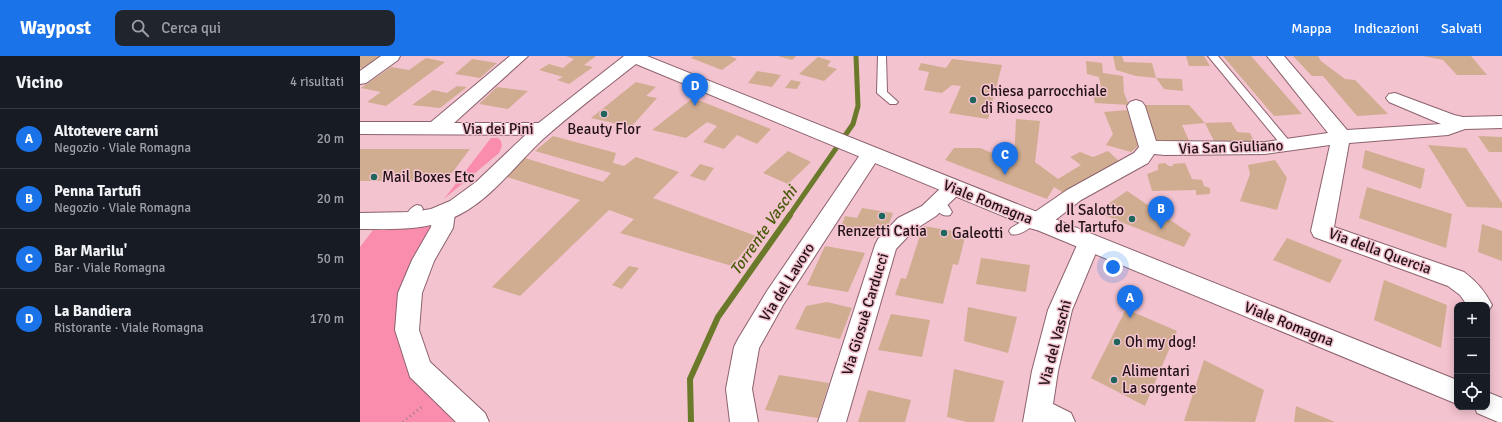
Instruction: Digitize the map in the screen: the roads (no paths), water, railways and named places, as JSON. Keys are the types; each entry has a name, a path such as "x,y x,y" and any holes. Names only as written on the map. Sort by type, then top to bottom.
{"street":[{"path":"360,80 392,56"},
{"path":"436,128 520,56"},
{"path":"1275,56 1341,137"},
{"name":"Via dei Pini","path":"360,128 543,129 633,57"},
{"name":"Viale Romagna","path":"633,57 871,154 946,200 1089,243 1454,391"},
{"path":"1395,98 1449,120 1455,126 1502,122"},
{"path":"1028,224 1141,158 1149,147 1136,106"},
{"name":"Via San Giuliano","path":"1149,147 1165,149 1258,148 1341,137 1455,126"},
{"path":"360,220 413,215 426,218 444,213 457,206 474,193 543,129"},
{"name":"Via della Quercia","path":"1341,137 1322,231 1456,279 1468,288 1478,302"},
{"name":"Via del Lavoro","path":"744,422 739,389 748,347 774,298 871,154"},
{"name":"Via Giosuè Carducci","path":"832,422 886,245 906,224 946,200"},
{"path":"444,213 442,228 423,260 410,293 407,330 419,369 475,422"},
{"name":"Via del Vaschi","path":"1046,418 1045,371 1060,310 1089,243"},
{"path":"1490,405 1502,410"}],"lane":[{"path":"882,56 882,93 893,102"},
{"path":"1213,56 1287,145"}],"waterway":[{"name":"Torrente Vaschi","path":"789,216 853,124 858,106 856,56"},
{"name":"Torrente Vaschi","path":"691,422 690,379 718,317 790,215"}],"place":[{"name":"Chiesa parrocchiale di Riosecco","path":"973,100"},
{"name":"La Bandiera","path":"695,106"},
{"name":"Beauty Flor","path":"604,114"},
{"name":"Bar Marilu'","path":"1005,175"},
{"name":"Mail Boxes Etc","path":"374,177"},
{"name":"Renzetti Catia","path":"882,216"},
{"name":"Il Salotto del Tartufo","path":"1132,219"},
{"name":"Penna Tartufi","path":"1161,229"},
{"name":"Galeotti","path":"944,233"},
{"name":"Altotevere carni","path":"1130,318"},
{"name":"Oh my dog!","path":"1117,342"},
{"name":"Alimentari La sorgente","path":"1114,380"}]}
